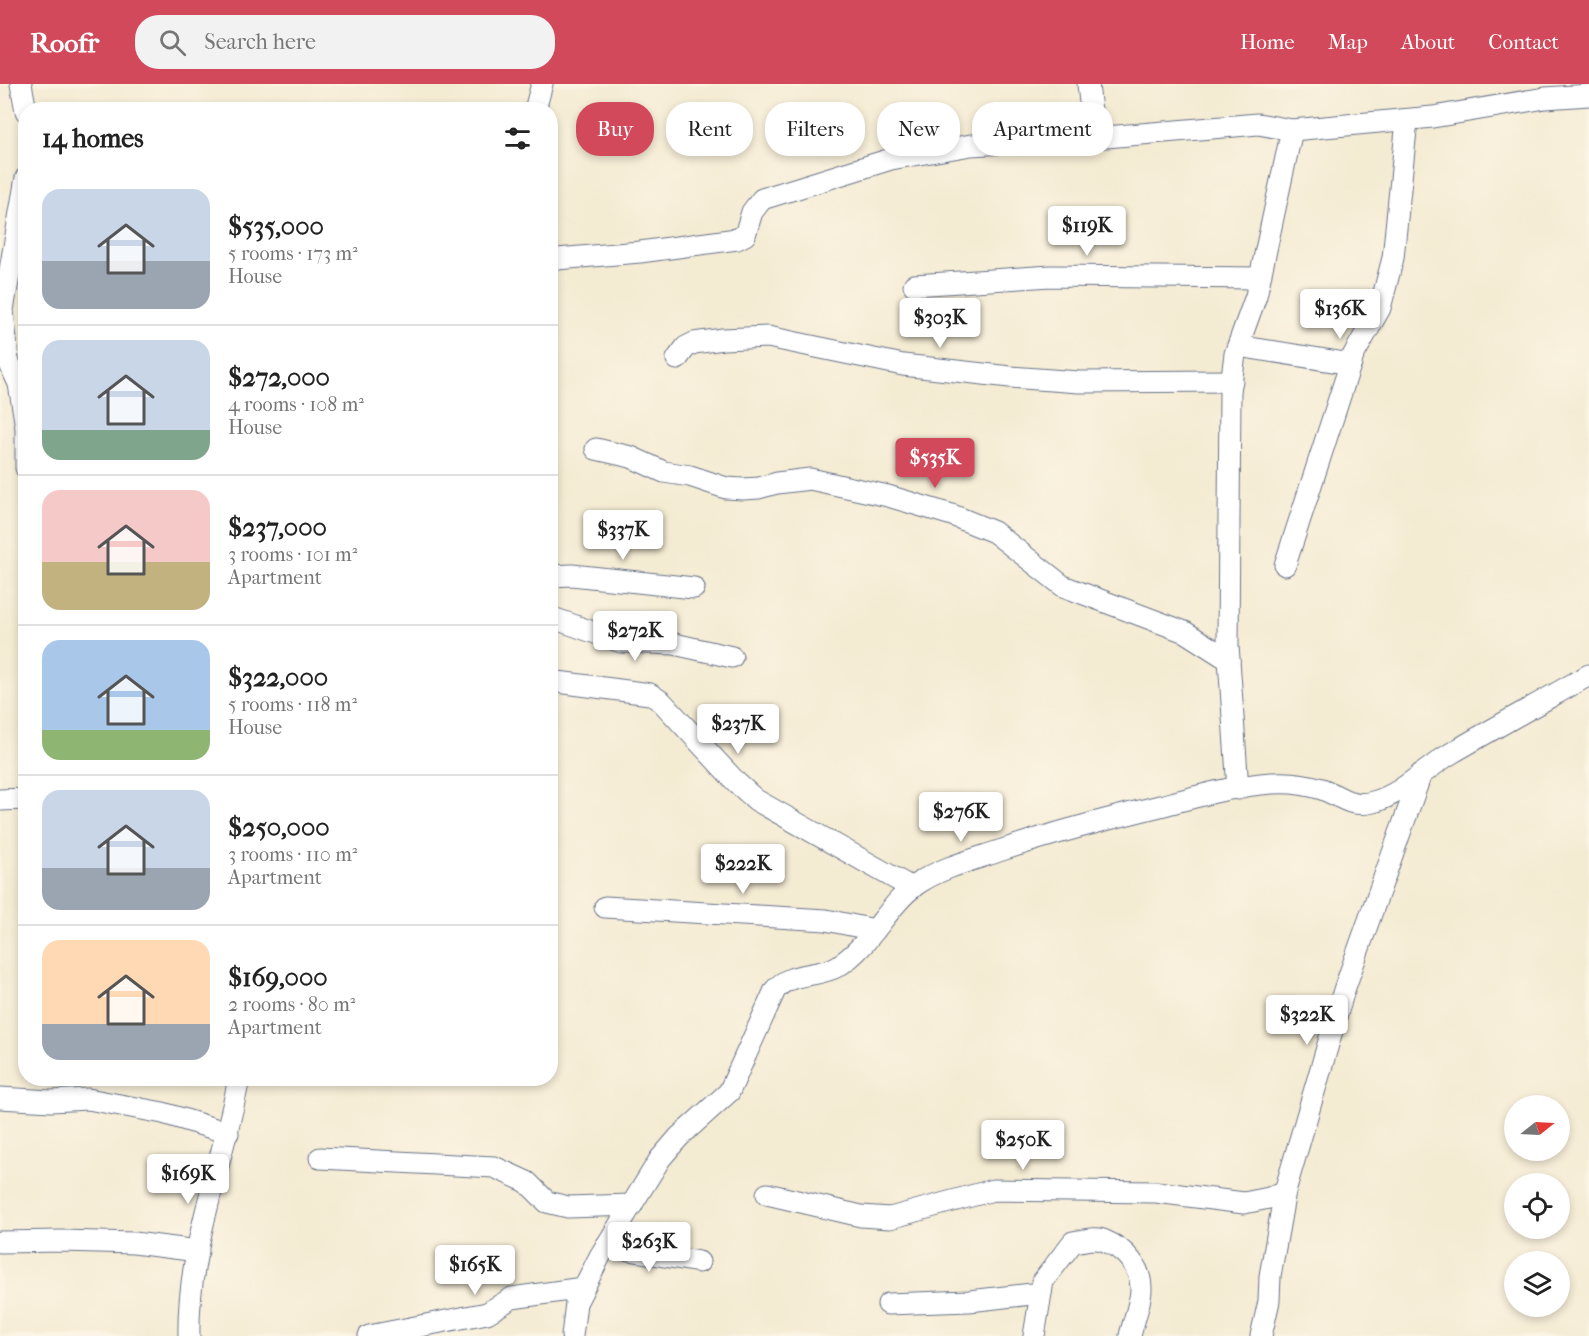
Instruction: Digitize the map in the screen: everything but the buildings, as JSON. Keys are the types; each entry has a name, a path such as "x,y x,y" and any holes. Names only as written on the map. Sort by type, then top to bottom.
{"street":[{"path":"21,84 24,102"},
{"path":"537,102 542,84"},
{"path":"1088,84 1090,102"},
{"path":"1113,136 1258,124 1292,130 1433,117 1545,98 1589,95"},
{"path":"1285,565 1351,364 1380,308 1393,258 1407,120"},
{"path":"1238,789 1227,618 1230,589 1232,381 1235,354 1260,278 1292,130"},
{"path":"558,259 640,252 737,239 745,236 752,212 762,199 891,159 972,145"},
{"path":"18,224 3,310 8,360 18,382"},
{"path":"914,285 1051,276 1260,278"},
{"path":"677,359 686,347 694,343 768,337 903,365 1010,377 1079,381 1232,381"},
{"path":"1238,346 1351,364"},
{"path":"596,449 631,457 664,472 690,476 726,488 759,488 810,479 888,496 952,515 994,532 1063,586 1185,632 1229,660"},
{"path":"558,576 572,575 694,588"},
{"path":"558,620 621,642 674,644 732,657"},
{"path":"572,1336 576,1303 606,1246 660,1159 679,1137 729,1092 775,990 782,983 838,966 861,946 912,888 947,868 1059,831 1204,795 1271,783 1306,785 1324,790 1356,805 1374,802 1394,793 1448,755 1589,675"},
{"path":"558,682 650,694 662,702 737,783 756,800 912,888"},
{"path":"1261,1336 1269,1301 1270,1276 1285,1191 1344,990 1421,774"},
{"path":"0,800 18,799"},
{"path":"605,907 826,920 875,930"},
{"path":"189,1336 192,1283 198,1251 228,1133 237,1086"},
{"path":"0,1098 51,1101 88,1099 163,1113 228,1133"},
{"path":"320,1158 494,1167 527,1182 547,1202 568,1207 632,1205"},
{"path":"767,1194 861,1216 890,1218 993,1190 1156,1192 1244,1203 1269,1198 1285,1191"},
{"path":"1034,1336 1043,1281 1073,1242 1091,1239 1104,1240 1131,1258 1139,1277 1141,1291 1130,1336"},
{"path":"0,1242 62,1241 134,1244 198,1251"},
{"path":"606,1246 699,1262"},
{"path":"369,1336 487,1313 512,1298 584,1288"},
{"path":"888,1304 969,1301 1041,1293"}]}
